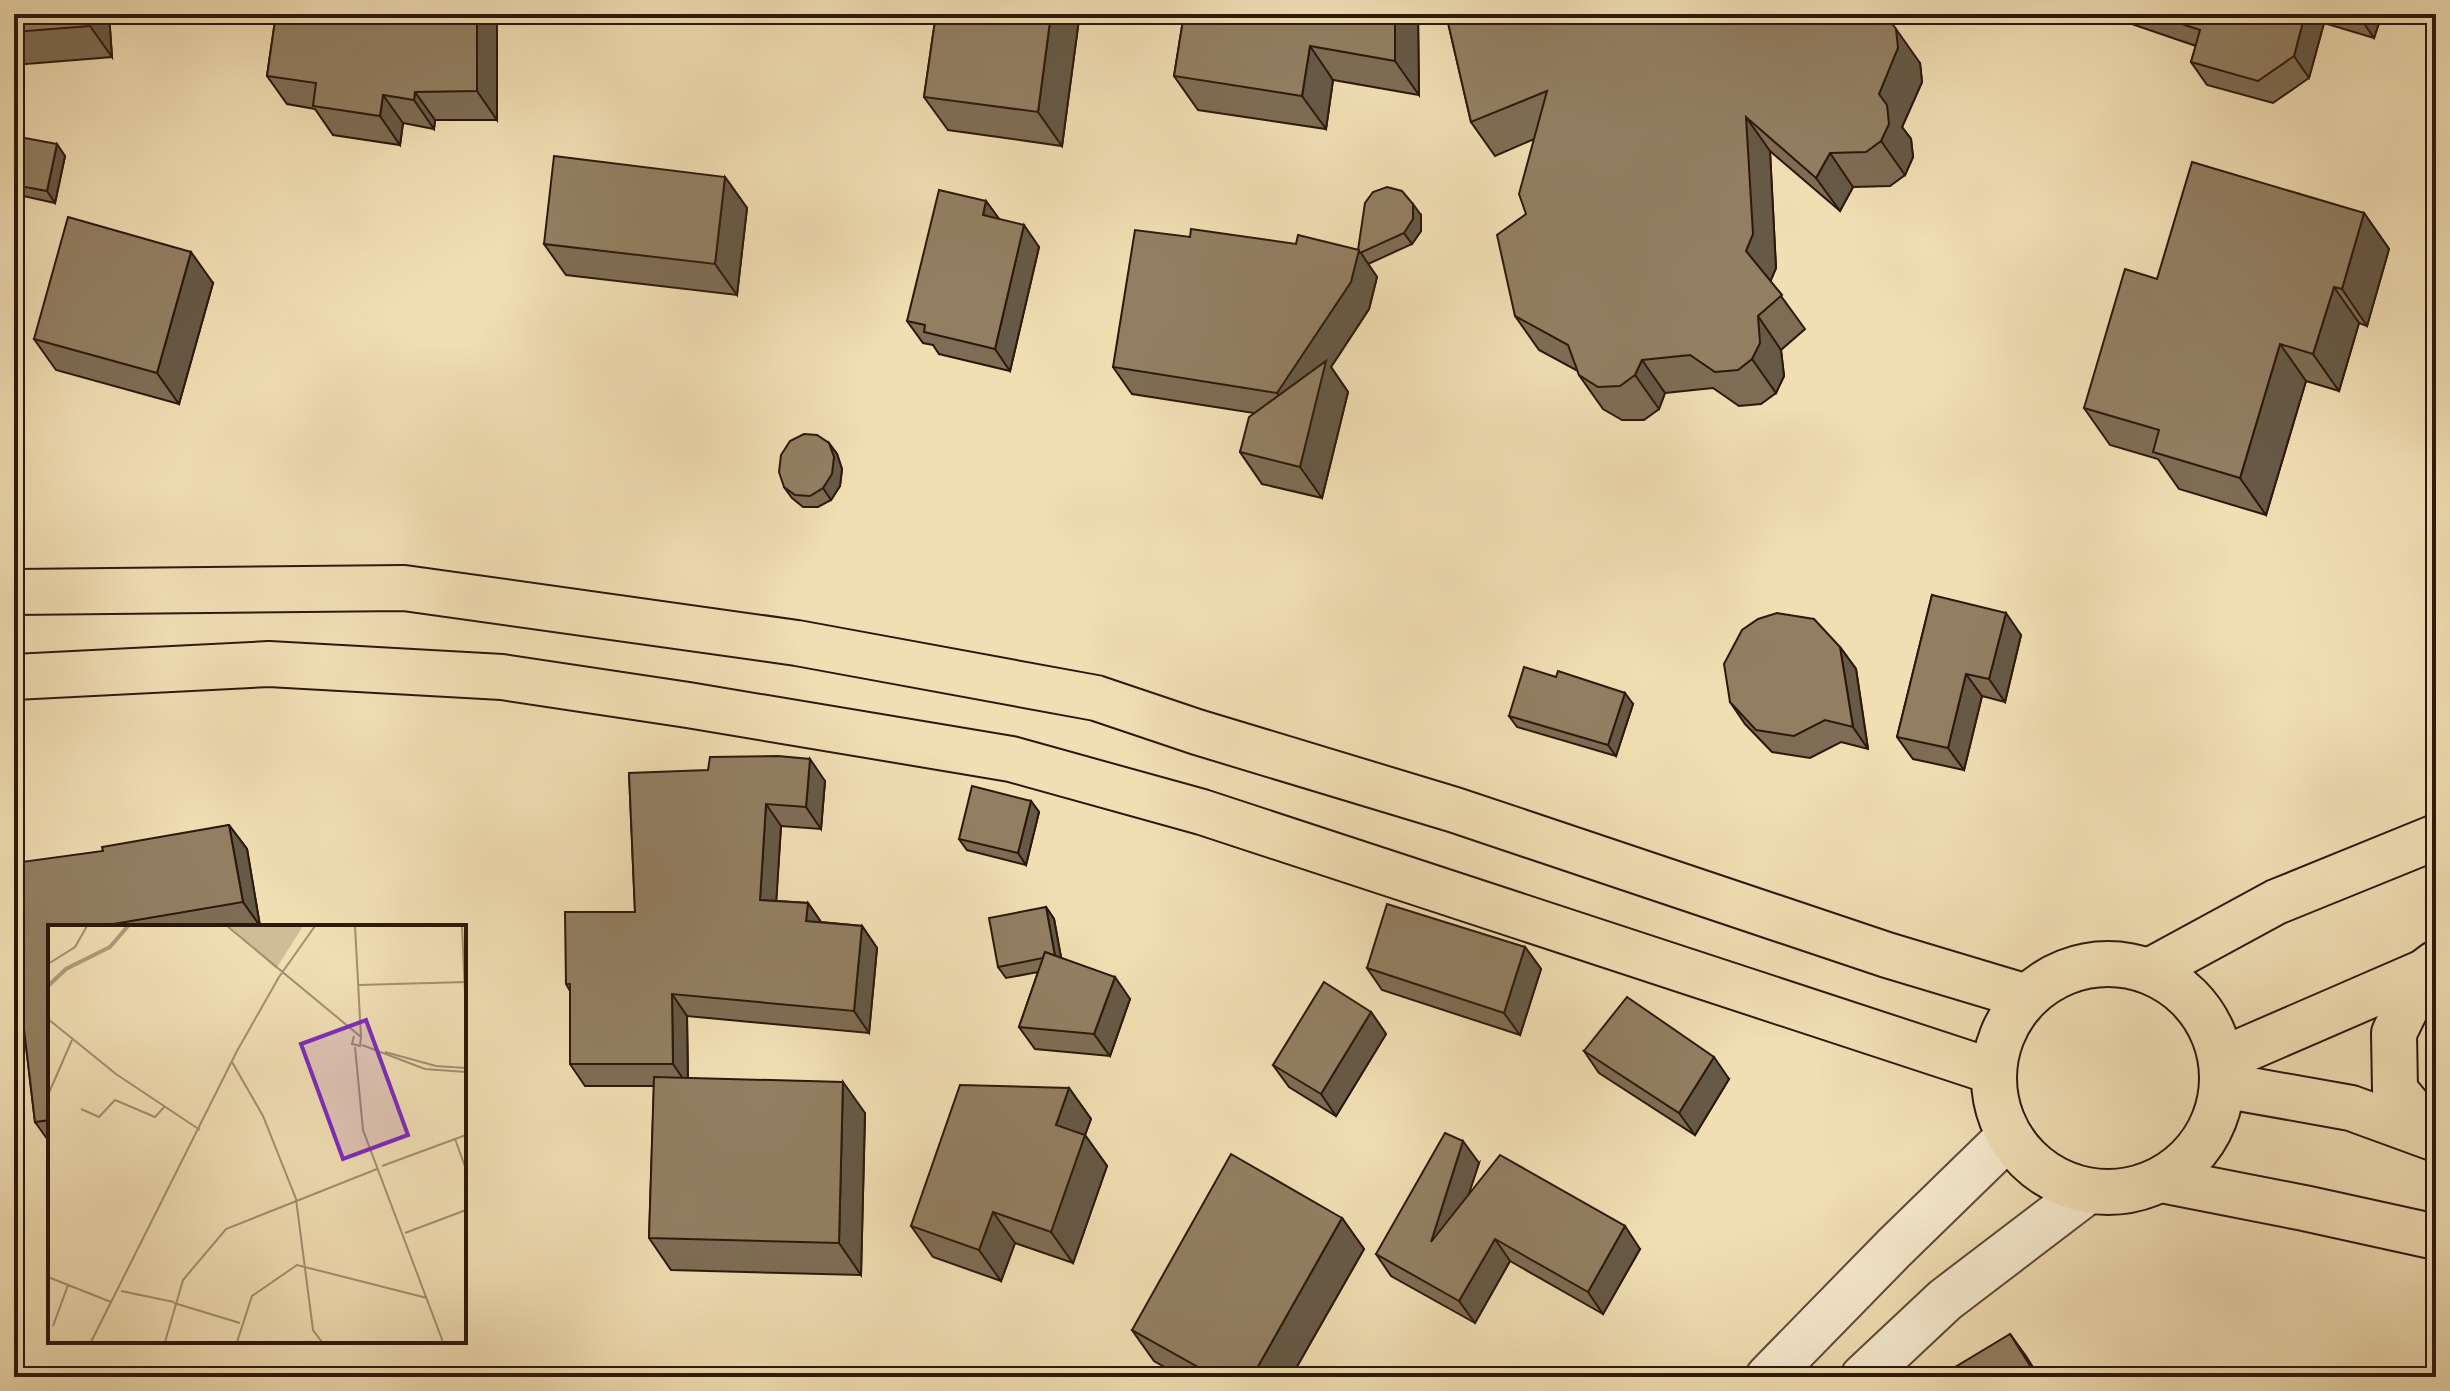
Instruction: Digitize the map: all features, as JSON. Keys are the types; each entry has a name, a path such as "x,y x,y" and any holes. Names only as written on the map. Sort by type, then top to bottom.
{"main road":[{"path":"14,592 404,588 797,643 1096,698 1455,810 1872,950 2027,997"},
{"path":"14,677 269,664 502,677 1011,759 1202,812 1994,1072"},
{"path":"2149,971 2276,902 2436,837"},
{"path":"2124,964 2149,971 2183,991 2209,1021 2222,1072 2213,1123 2192,1156 2161,1180 2125,1191 2088,1191 2056,1181 2029,1162 2009,1136 1997,1106 1994,1072 1998,1045 2009,1019 2027,997 2047,980 2071,968 2124,964"},
{"path":"2222,1072 2430,967"},
{"path":"2430,967 2394,1033 2395,1090 2436,1139"},
{"path":"2222,1072 2351,1108 2436,1139"},
{"path":"2161,1180 2436,1237"}],"street":[{"path":"1768,1377 2009,1136"},
{"path":"1863,1377 1945,1300 2088,1191"}],"building":[{"path":"14,14 89,14 90,26 14,32"},
{"path":"276,14 477,14 477,91 415,92 414,100 383,95 380,116 313,106 316,83 267,76"},
{"path":"936,14 1051,14 1038,112 924,97"},
{"path":"1184,14 1395,14 1395,61 1310,46 1302,96 1174,76"},
{"path":"1446,14 1886,15 1896,29 1898,48 1879,94 1887,105 1889,124 1881,141 1866,152 1830,153 1816,178 1746,117 1753,234 1746,251 1782,295 1758,316 1760,343 1752,359 1738,370 1715,372 1690,355 1642,360 1635,375 1620,386 1598,387 1579,375 1568,345 1515,316 1497,235 1526,214 1519,194 1547,91 1471,122"},
{"path":"2152,14 2305,14 2294,56 2258,81 2191,62 2200,30"},
{"path":"14,136 57,144 47,191 14,185"},
{"path":"554,156 725,177 715,264 544,244"},
{"path":"2192,162 2364,213 2342,289 2334,287 2313,354 2280,344 2240,478 2153,452 2159,430 2084,408 2125,269 2157,279"},
{"path":"1387,187 1402,191 1413,204 1413,219 1404,233 1360,253 1365,203 1373,192"},
{"path":"939,190 986,201 983,215 1024,225 995,349 924,332 925,325 907,321"},
{"path":"68,217 191,252 157,373 34,339"},
{"path":"1191,229 1296,244 1298,235 1359,250 1351,282 1277,393 1113,367 1135,230 1190,237"},
{"path":"1326,361 1300,467 1240,452 1249,417"},
{"path":"804,434 817,435 829,443 834,457 832,474 823,488 810,496 795,495 784,487 779,472 781,455 790,441"},
{"path":"1932,595 2006,613 1989,679 1966,674 1948,748 1897,737"},
{"path":"1777,613 1814,619 1840,647 1853,727 1825,720 1794,736 1756,730 1730,702 1724,664 1742,630 1758,619"},
{"path":"1524,667 1556,677 1558,671 1625,693 1608,745 1509,716"},
{"path":"710,757 810,759 806,807 766,804 760,900 808,903 806,921 862,926 854,1011 672,994 673,1064 570,1064 570,984 566,984 565,912 635,912 629,773 708,770"},
{"path":"972,786 1031,801 1018,853 959,839"},
{"path":"229,825 243,902 108,925 48,925 48,1120 35,1122 23,1021 14,1021 14,938 20,938 14,863 103,851 102,847"},
{"path":"1387,904 1525,947 1504,1013 1367,968"},
{"path":"1046,907 1055,956 1045,952 1043,958 998,967 989,918"},
{"path":"1045,952 1115,977 1094,1034 1019,1027"},
{"path":"1324,982 1371,1012 1321,1094 1273,1065"},
{"path":"1627,997 1714,1057 1679,1113 1584,1051"},
{"path":"654,1077 843,1082 839,1243 649,1238"},
{"path":"960,1085 1069,1088 1056,1125 1085,1135 1051,1232 993,1212 979,1250 911,1226"},
{"path":"1445,1133 1463,1141 1431,1242 1500,1155 1625,1226 1588,1292 1495,1239 1459,1301 1376,1254"},
{"path":"1231,1154 1342,1218 1252,1377 1216,1377 1132,1330"},
{"path":"2010,1334 2034,1372 2025,1377 1943,1377 1942,1375"}]}
